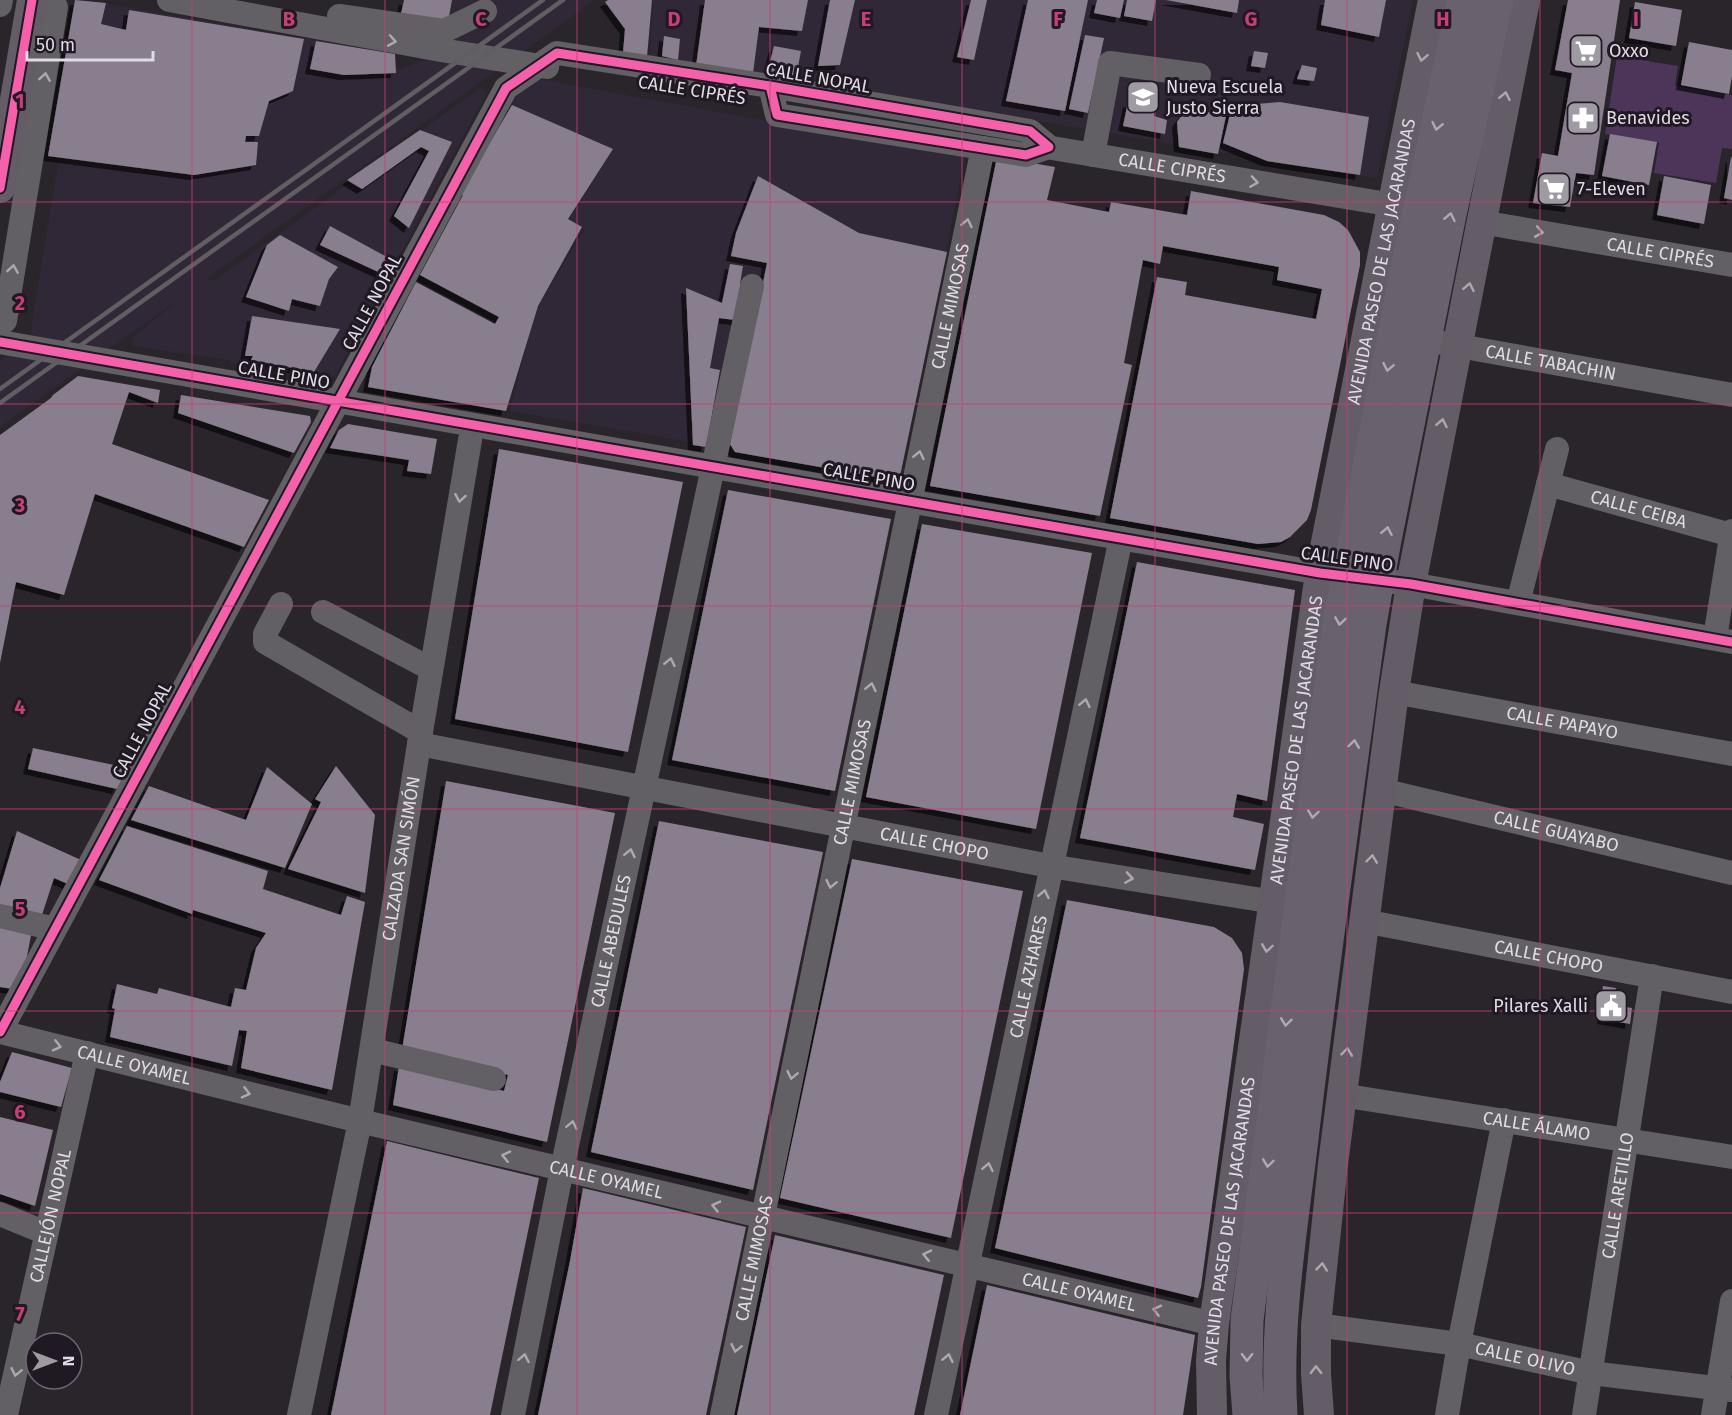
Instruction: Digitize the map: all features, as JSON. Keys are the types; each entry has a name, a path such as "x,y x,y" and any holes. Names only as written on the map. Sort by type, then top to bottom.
{"highway":[{"path":"1423,271 1464,0"},
{"path":"1281,1415 1278,1372 1280,1320 1340,618 1423,271 1497,0"},
{"path":"1249,1415 1246,1376 1247,1320 1319,883"}],"main road":[{"path":"0,188 32,0"},
{"name":"AVENIDA PASEO DE LAS JACARANDAS","path":"1212,1415 1211,1360 1214,1324 1320,573 1433,0"},
{"path":"1319,1415 1316,1325 1341,1095 1394,692 1411,584 1525,0"},
{"path":"1344,449 1361,469 1372,476 1385,479 1411,477 1434,464"},
{"path":"1290,786 1301,776 1336,774 1381,790"}],"street":[{"path":"0,5 1,0"},
{"path":"0,325 4,321 56,7 52,0"},
{"name":"CALLE CIPRÉS","path":"169,0 441,50 992,144 1049,147 1393,205"},
{"path":"230,0 444,31 485,11"},
{"name":"CALLE NOPAL","path":"0,1032 506,88 556,53 770,86 1030,131 1049,147"},
{"path":"1093,155 1110,63 1199,75"},
{"path":"770,86 777,115 992,144"},
{"name":"CALLE MIMOSAS","path":"722,1415 909,501 992,144"},
{"name":"CALLE CIPRÉS","path":"1481,222 1732,266"},
{"name":"CALLE ABEDULES","path":"513,1415 562,1169 752,285"},
{"name":"CALLE TABACHIN","path":"1368,330 1732,395"},
{"name":"CALLE PINO","path":"0,342 1320,573 1411,584 1724,640"},
{"path":"120,356 310,390 343,389 599,438 594,455 553,454 330,415 310,390"},
{"name":"CALZADA SAN SIMÓN","path":"299,1415 360,1121 431,669 470,440"},
{"path":"1518,603 1557,448"},
{"name":"CALLE CEIBA","path":"1548,484 1732,533"},
{"path":"1724,640 1732,533"},
{"name":"CALLE AZHARES","path":"936,1415 1121,538"},
{"name":"CALLE CHOPO","path":"280,604 265,634 265,642 420,738 644,786 1050,866 1274,902"},
{"path":"323,612 431,669"},
{"name":"CALLE PAPAYO","path":"1394,692 1732,754"},
{"name":"CALLE GUAYABO","path":"1381,790 1732,873"},
{"path":"0,916 54,929"},
{"name":"CALLE CHOPO","path":"1364,921 1732,992"},
{"name":"CALLE ARETILLO","path":"1584,1415 1652,976"},
{"name":"CALLE OYAMEL","path":"0,1032 360,1121 1214,1324"},
{"path":"372,1050 494,1079"},
{"name":"CALLEJÓN NOPAL","path":"6,1415 87,1053"},
{"name":"CALLE ÁLAMO","path":"1341,1095 1732,1157"},
{"path":"1447,1415 1504,1120"},
{"path":"0,1214 46,1233"},
{"path":"1713,1415 1725,1388 1732,1301"},
{"name":"CALLE OLIVO","path":"1316,1325 1459,1344 1591,1373 1725,1388"}],"shaded area":[{"path":"85,0 395,54 396,70 420,62 471,25 448,20 452,0 595,0 206,279 214,281 481,87 487,92 335,376 327,380 231,363 229,360 133,346 133,337 179,299 0,427 0,360 33,336 30,334"},
{"name":"Nueva Escuela Justo Sierra","path":"653,0 1413,0 1377,178 650,56"},
{"path":"1617,56 1678,66 1675,86 1732,95 1732,149 1722,148 1716,183 1654,173 1659,143 1605,134"},
{"path":"528,77 965,157 900,478 510,411 535,310 585,229 569,219 612,151 512,105"}],"building":[{"path":"75,0 106,3 101,24 126,30 129,10 304,39 293,91 269,101 259,136 246,136 245,142 258,142 256,165 194,175 48,156"},
{"path":"404,0 452,0 448,22 401,14"},
{"path":"608,0 652,0 647,57 623,53 625,29 605,2"},
{"path":"705,0 808,0 802,31 759,27 753,73 696,66"},
{"path":"830,0 855,0 840,65 818,66"},
{"path":"971,0 987,0 974,60 957,57"},
{"path":"1028,0 1088,0 1065,111 1006,101"},
{"path":"1097,0 1124,0 1120,18 1094,13"},
{"path":"1127,0 1156,0 1152,21 1124,16"},
{"path":"1166,0 1239,0 1237,13"},
{"path":"1325,0 1386,0 1379,37 1321,25"},
{"path":"1568,0 1620,0 1594,175 1576,173 1570,207 1533,203 1542,153 1558,156 1572,73 1555,70"},
{"path":"1635,2 1682,10 1676,46 1629,38"},
{"path":"1085,35 1104,38 1088,113 1069,109"},
{"path":"664,36 680,39 678,60 662,56"},
{"path":"316,41 395,54 396,73 344,75 310,69"},
{"path":"1689,42 1732,50 1729,94 1681,85"},
{"path":"774,46 801,51 796,78 767,74"},
{"path":"1254,51 1268,53 1265,68 1251,66"},
{"path":"1302,65 1317,68 1314,81 1297,79"},
{"path":"1128,102 1154,107 1154,116 1167,120 1165,134 1123,126"},
{"path":"1280,102 1369,117 1360,175 1267,161 1223,143 1232,106"},
{"path":"512,105 613,149 568,219 582,227 538,306 506,411 368,387 372,367 416,282 495,324 499,317 420,275 463,195 460,194"},
{"path":"1227,111 1218,154 1179,147 1177,122 1184,113"},
{"path":"420,130 452,142 409,228 394,216 429,151 421,147 362,189 347,180"},
{"path":"1610,134 1657,142 1649,185 1602,176"},
{"path":"997,157 1055,167 1047,200 1109,212 1111,202 1187,215 1191,191 1324,215 1339,222 1348,230 1360,252 1360,265 1311,510 1307,520 1290,537 1281,542 1258,544 1110,518 1157,277 1187,282 1185,295 1316,319 1322,289 1277,280 1279,267 1163,246 1160,264 1143,260 1124,363 1132,365 1100,516 930,486"},
{"path":"1732,158 1732,200 1724,198"},
{"path":"758,176 859,233 947,252 899,481 735,452 730,444 767,263 731,256 736,233"},
{"path":"1664,176 1711,185 1704,224 1657,215"},
{"path":"330,226 396,262 387,276 320,245"},
{"path":"280,235 338,267 329,279 320,306 292,299 289,311 246,297 267,245"},
{"path":"730,264 743,266 740,284 749,286 743,321 719,318 710,368 720,370 706,447 693,445 686,288 722,303"},
{"path":"252,316 340,329 314,372 251,360 253,356 245,356"},
{"path":"78,376 160,390 158,403 129,392 112,444 269,500 244,547 95,494 64,595 16,582 0,663 0,435"},
{"path":"181,395 310,416 311,422 294,453 178,413"},
{"path":"348,424 437,439 431,474 407,471 409,460 330,448 339,430"},
{"path":"499,449 683,482 628,752 455,719"},
{"path":"728,490 891,519 835,791 672,760"},
{"path":"922,524 1092,553 1036,829 866,797"},
{"path":"1137,562 1295,590 1267,801 1237,794 1233,817 1264,824 1255,870 1080,838"},
{"path":"33,748 114,765 126,771 117,789 28,769"},
{"path":"336,766 375,815 365,893 288,869 321,802 315,799"},
{"path":"267,767 312,804 285,868 131,820 149,786 246,820"},
{"path":"446,781 615,813 547,1142 393,1105 399,1066 504,1091 508,1075 402,1050"},
{"path":"659,821 823,852 753,1190 591,1152"},
{"path":"127,826 268,871 263,889 341,915 347,896 365,902 332,1090 241,1068 247,1031 239,1030 232,1066 110,1037 115,1009 112,1008 117,984 157,994 159,988 231,1007 235,988 246,990 256,948 266,933 193,910 192,914 99,880"},
{"path":"17,831 81,860 68,884 54,878 41,918 0,905 0,888"},
{"path":"852,859 1023,891 951,1238 780,1198"},
{"path":"1067,900 1214,927 1232,938 1242,953 1244,969 1198,1298 995,1248"},
{"path":"0,924 32,930 25,967 13,989 0,987"},
{"name":"Pilares Xalli","path":"1603,986 1616,988 1613,1005 1632,1008 1630,1024 1602,1019 1604,1008 1600,1007"},
{"path":"12,1052 72,1068 61,1107 0,1092 0,1082"},
{"path":"0,1117 53,1130 35,1206 0,1194"},
{"path":"387,1141 539,1178 490,1415 331,1415"},
{"path":"583,1188 746,1227 706,1415 538,1415"},
{"path":"775,1235 944,1275 914,1415 737,1415"},
{"path":"987,1285 1195,1335 1183,1415 960,1415"}],"railway":[{"path":"0,389 543,0"},
{"path":"0,403 563,0"}],"cycle path":[{"path":"0,188 32,0"},
{"path":"0,1032 506,88 557,53 770,86 1030,131 1049,147 1026,155 777,115 770,86"},
{"path":"0,342 1320,573 1411,584 1732,642"}],"place":[{"name":"Oxxo","path":"1586,51"},
{"name":"Nueva Escuela Justo Sierra","path":"1143,97"},
{"name":"Benavides","path":"1583,118"},
{"name":"7-Eleven","path":"1554,189"},
{"name":"Pilares Xalli","path":"1611,1006"}]}
